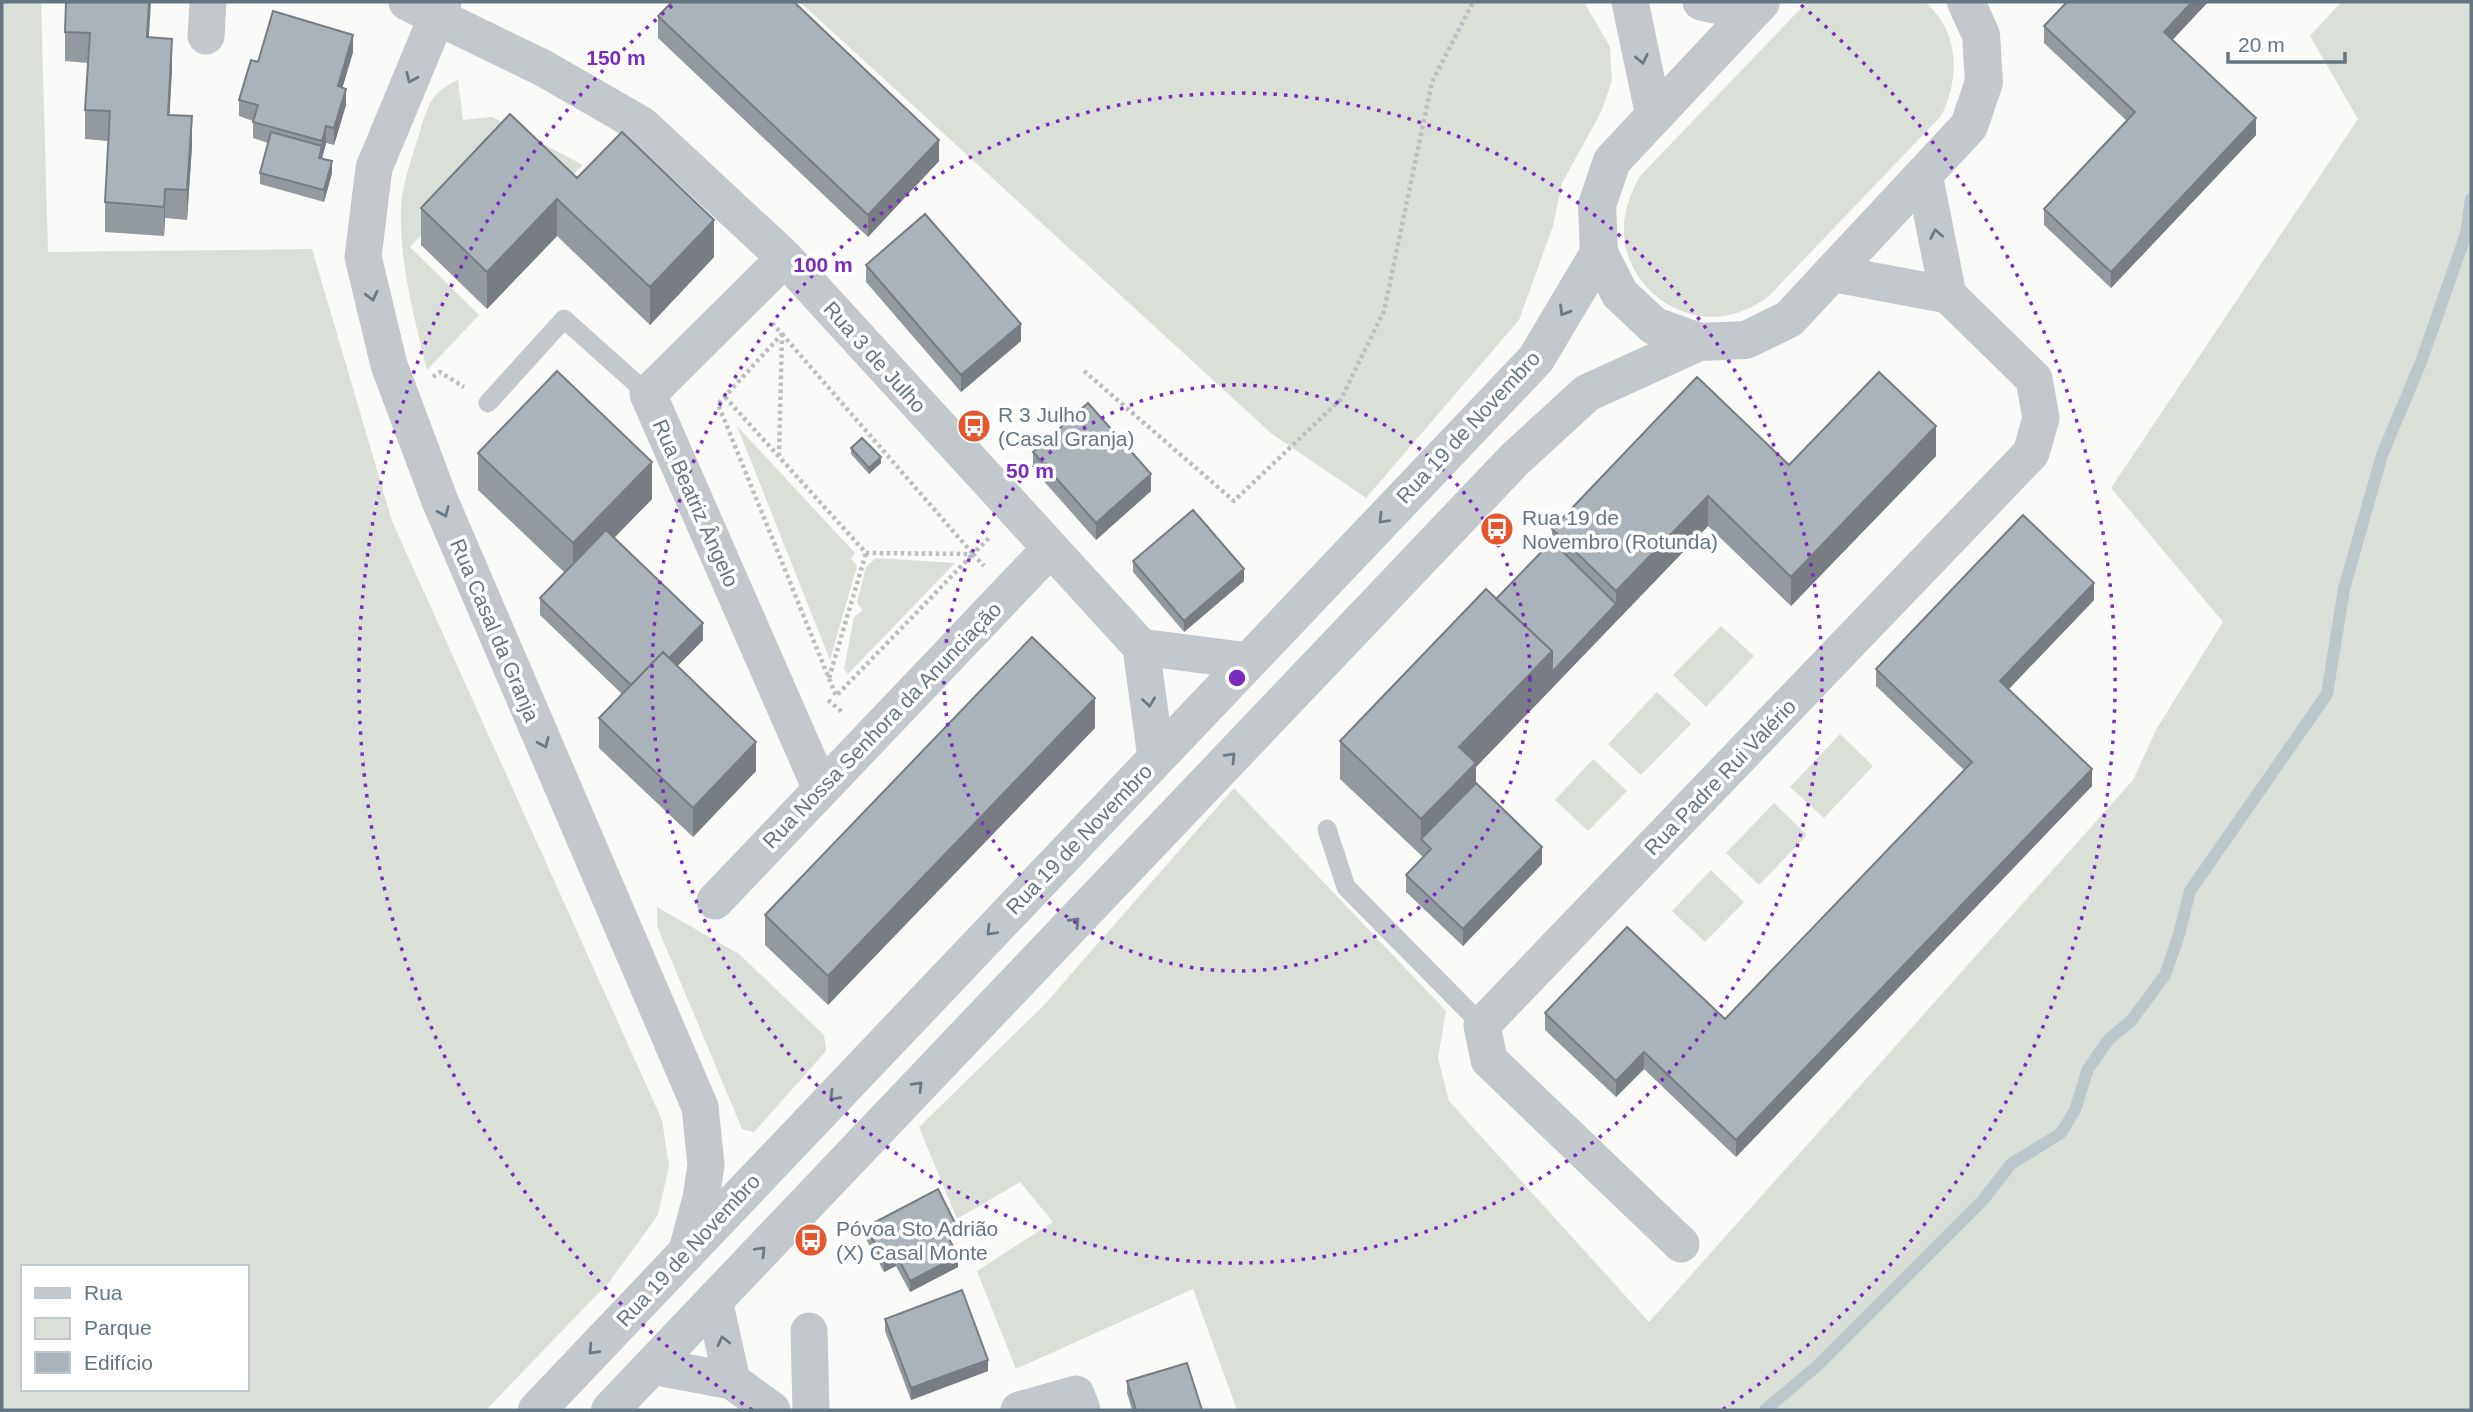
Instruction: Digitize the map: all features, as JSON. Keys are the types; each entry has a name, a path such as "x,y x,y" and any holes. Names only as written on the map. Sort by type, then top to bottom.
{"street":[{"path":"1630,2 1654,116"},
{"path":"1701,2 1756,7"},
{"path":"1756,7 1612,161 1597,205 1599,253 1620,294 1654,326 1699,342 1746,340 1789,319 1969,126 1984,82 1974,18 2000,2"},
{"name":"Rua 3 de Julho","path":"429,6 642,125 785,258 1141,647"},
{"name":"Rua Casal da Granja","path":"429,6 374,168 363,257 389,365 445,514 700,1107 706,1166 701,1198 687,1251"},
{"path":"1831,274 1948,295 1924,174"},
{"name":"Rua 19 de Novembro","path":"537,1410 1535,359 1599,253"},
{"name":"Rua Beatriz Ângelo","path":"785,258 648,394 821,789"},
{"name":"Rua Padre Rui Valério","path":"1482,1025 2031,453 2041,418 2034,379 1948,295"},
{"path":"610,1410 1515,459 1587,393 1699,342"},
{"name":"Rua Nossa Senhora da Anunciação","path":"715,901 1050,549"},
{"path":"1156,758 1141,647 1249,661"},
{"path":"1482,1025 1489,1060 1681,1244"},
{"path":"714,1300 732,1381"},
{"path":"809,1331 811,1410"},
{"path":"652,1366 732,1381 772,1410"},
{"path":"1019,1410 1079,1402"}],"lane":[{"path":"488,403 564,319 648,394"},
{"path":"1327,829 1346,887 1482,1025"}],"path":[{"path":"1084,371 1234,501 1341,399 1384,311 1432,82 1473,2"},
{"path":"747,296 973,554"},
{"path":"782,334 718,404 836,696 973,554"},
{"path":"779,457 782,334"},
{"path":"401,399 440,372 488,403"},
{"path":"725,397 866,553 973,554"},
{"path":"829,679 866,553"}],"green space":[{"path":"2,2 41,2 48,252 312,249 392,521 662,1120 669,1166 658,1215 610,1281 486,1410 2,1410"},
{"path":"800,2 1584,2 1610,47 1612,81 1601,112 1562,183 1553,226 1519,320 1366,498 1272,434"},
{"path":"1807,2 1925,2 1945,27 1953,56 1951,86 1941,116 1768,297 1750,308 1729,315 1710,317 1674,308 1658,298 1645,285 1627,252 1625,218 1633,190 1640,176"},
{"path":"2341,2 2471,2 2471,1410 1237,1410 1193,1289 1016,1369 977,1271 1053,1222 1020,1182 957,1219 919,1127 1044,1005 1234,788 1446,1011 1438,1058 1449,1101 1649,1322 2133,780 2157,728 2223,622 2111,488 2358,119 2310,36"},
{"path":"458,80 463,120 492,117 583,165 561,186 513,140 410,247 479,315 427,370 405,268 401,206 410,163 430,103 440,91"},
{"path":"737,426 855,553 851,558 857,566 830,660"},
{"path":"876,558 955,563 848,674 844,669 854,617 863,610 857,603 866,567"},
{"path":"1721,626 1754,656 1706,707 1673,675"},
{"path":"1657,692 1691,724 1641,775 1608,744"},
{"path":"1840,734 1873,766 1824,818 1790,787"},
{"path":"1593,759 1627,791 1588,831 1555,800"},
{"path":"1774,803 1807,835 1759,885 1726,853"},
{"path":"1711,870 1744,902 1705,942 1672,911"},
{"path":"657,907 739,954 824,1035 826,1051 754,1132 742,1129 657,926"}],"building":[{"path":"66,2 149,2 147,37 172,39 168,115 192,116 187,190 165,189 164,207 105,202 110,111 85,110 90,33 65,32"},
{"path":"672,2 794,2 939,140 868,215 658,16"},
{"path":"2067,2 2192,2 2164,32 2256,118 2111,272 2044,209 2135,112 2044,26"},
{"path":"273,11 353,35 338,86 346,89 334,128 326,126 322,141 253,122 258,105 239,100 251,60 258,62"},
{"path":"510,114 577,178 622,132 714,220 650,287 557,199 487,272 421,208"},
{"path":"271,132 322,146 319,158 332,161 324,190 260,173"},
{"path":"925,214 1021,324 961,375 866,265"},
{"path":"557,371 652,462 573,543 478,453"},
{"path":"1879,372 1936,426 1791,577 1708,496 1616,591 1552,529 1697,377 1789,465"},
{"path":"1088,403 1151,474 1096,523 1033,452"},
{"path":"862,438 881,457 869,468 851,448"},
{"path":"1193,510 1244,569 1184,621 1133,561"},
{"path":"2023,515 2094,583 2000,681 2092,769 1736,1140 1644,1052 1616,1081 1545,1013 1627,927 1725,1019 1972,762 1876,669"},
{"path":"606,530 703,623 669,658 663,652 631,685 540,598"},
{"path":"1552,541 1616,604 1552,672 1552,651 1496,599"},
{"path":"1486,589 1552,651 1459,747 1476,763 1421,819 1340,741"},
{"path":"1032,637 1095,698 828,976 765,915"},
{"path":"663,652 756,742 693,808 599,718"},
{"path":"1476,783 1542,847 1463,929 1406,875 1431,849 1421,839"},
{"path":"938,1189 955,1223 944,1229 958,1256 910,1281 896,1254 884,1261 866,1227"},
{"path":"962,1290 988,1360 911,1388 885,1319"},
{"path":"1187,1363 1202,1410 1136,1410 1127,1381"}],"waterway":[{"path":"1765,1410 1817,1366 1983,1200 2011,1164 2061,1133 2075,1110 2088,1069 2109,1039 2131,1021 2165,975 2190,891 2327,694 2344,589 2382,455 2421,362 2466,234 2471,199"}],"place":[{"name":"R 3 Julho (Casal Granja)","path":"974,426"},
{"name":"Rua 19 de Novembro (Rotunda)","path":"1497,529"},
{"name":"Póvoa Sto Adrião (X) Casal Monte","path":"811,1240"}]}
